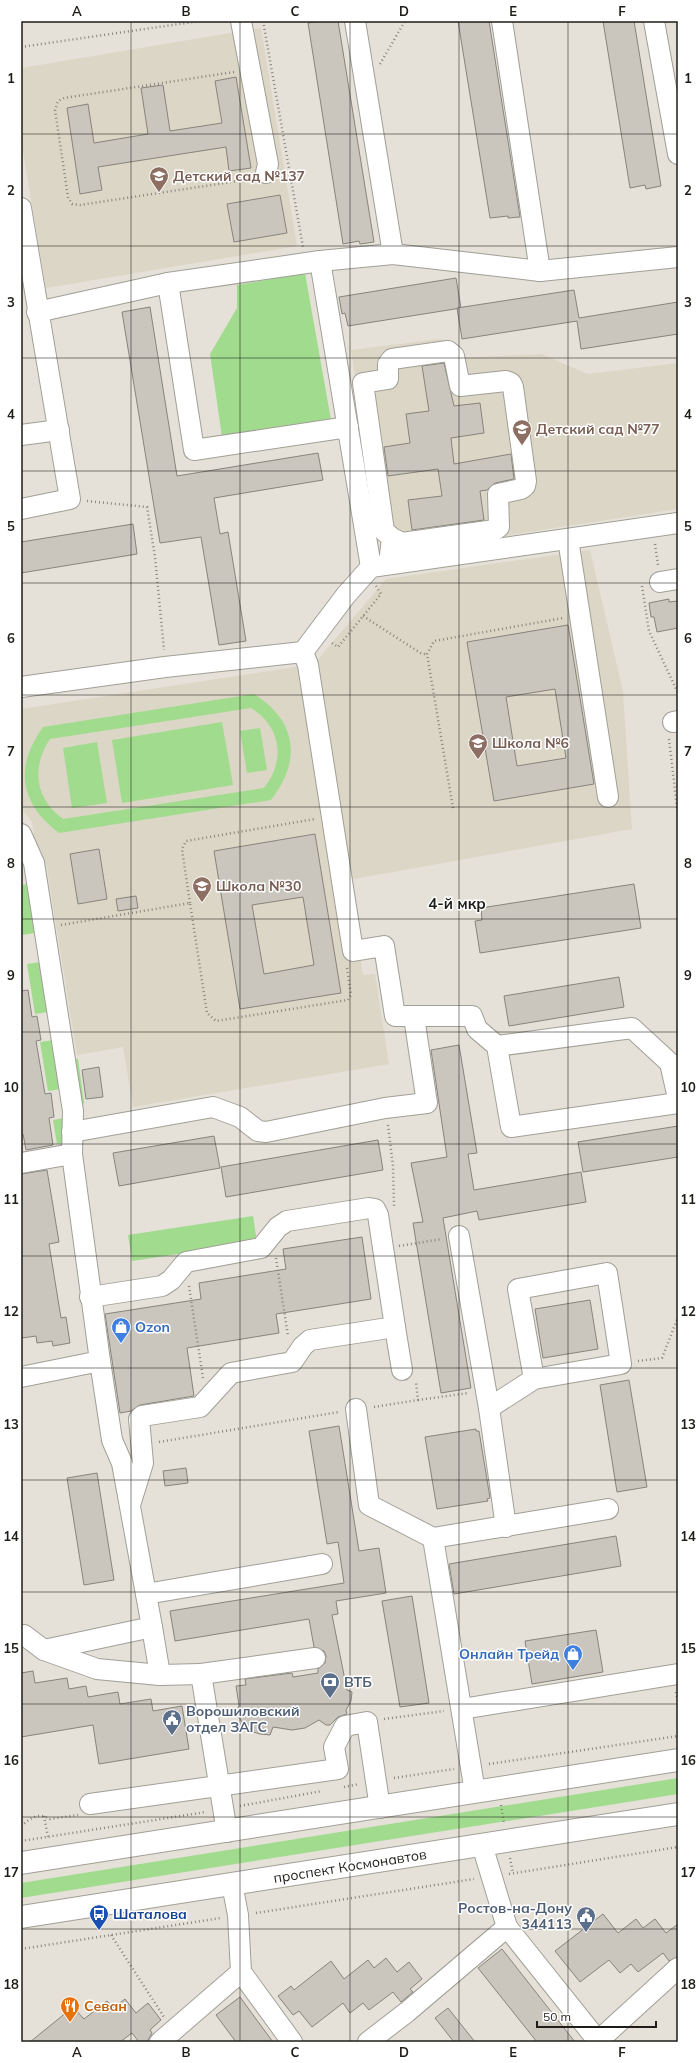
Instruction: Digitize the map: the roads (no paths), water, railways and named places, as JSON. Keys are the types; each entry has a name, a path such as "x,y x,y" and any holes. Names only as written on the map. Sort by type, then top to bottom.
{"main road":[{"path":"21,1863 227,1832 678,1760"},
{"name":"проспект Космонавтов","path":"21,1917 678,1814"}],"lane":[{"path":"241,21 268,164 266,173"},
{"path":"355,21 393,254"},
{"path":"502,21 540,271"},
{"path":"654,21 678,154"},
{"path":"21,208 37,312 70,499 21,509"},
{"path":"37,312 168,283 313,262 393,254 540,271 678,257"},
{"path":"313,262 341,386 378,572"},
{"path":"168,283 194,450 348,427"},
{"path":"341,386 388,379 388,364 392,359 448,351 454,356 460,386 506,381 511,382 513,387 526,481 525,486 521,489 498,494 499,527 495,530 402,543 392,538 384,531 363,383"},
{"path":"21,435 59,430"},
{"path":"21,687 165,667 303,652 346,595 378,572 568,538 678,523"},
{"path":"378,572 392,538"},
{"path":"568,538 608,797"},
{"path":"303,652 308,665 353,951 384,946 395,1016 472,1016 477,1029 497,1046 511,1127 678,1103"},
{"path":"21,834 34,863 74,1111 72,1154 90,1297 98,1324 100,1361 112,1440 122,1463 160,1675"},
{"path":"72,1132 213,1108 240,1117 251,1128 266,1132 386,1108 427,1103 414,1017"},
{"path":"497,1046 632,1028 670,1063 678,1098"},
{"path":"21,1163 72,1154"},
{"path":"90,1297 162,1286 171,1280 186,1262 255,1250 265,1244 282,1223 287,1221 369,1208 375,1209 378,1215 402,1370"},
{"path":"459,1236 487,1400 506,1527"},
{"path":"487,1400 534,1378 621,1364 607,1273 518,1288 534,1378"},
{"path":"130,1505 144,1463 139,1419 142,1416 200,1407 231,1373 292,1362 306,1342 310,1340 395,1327"},
{"path":"21,1376 100,1361"},
{"path":"356,1409 369,1505 433,1538 608,1509"},
{"path":"433,1538 475,1792"},
{"path":"146,1594 322,1564"},
{"path":"44,1650 152,1627"},
{"path":"21,1636 24,1635 44,1650 97,1669 160,1675 201,1674 315,1658"},
{"path":"201,1674 227,1832"},
{"path":"462,1709 678,1674"},
{"path":"90,1804 338,1769 334,1747 345,1726 367,1722 380,1808"},
{"path":"482,1845 507,1927 598,2041 678,1968"},
{"path":"232,1884 238,1915 241,1972 292,2042"},
{"path":"368,2042 407,2012 507,1927"},
{"path":"169,2033 241,1972"}],"place":[{"name":"Детский сад №137","path":"159,193"},
{"name":"Детский сад №77","path":"522,446"},
{"name":"Школа №6","path":"478,760"},
{"name":"Школа №30","path":"202,903"},
{"name":"Ozon","path":"121,1344"},
{"name":"Онлайн Трейд","path":"573,1671"},
{"name":"ВТБ","path":"330,1699"},
{"name":"Ворошиловский отдел ЗАГС","path":"172,1736"},
{"name":"Шаталова","path":"99,1931"},
{"name":"Ростов-на-Дону 344113","path":"586,1933"},
{"name":"Севан","path":"70,2023"}],"district":[{"name":"4-й мкр","path":"457,903"}]}
